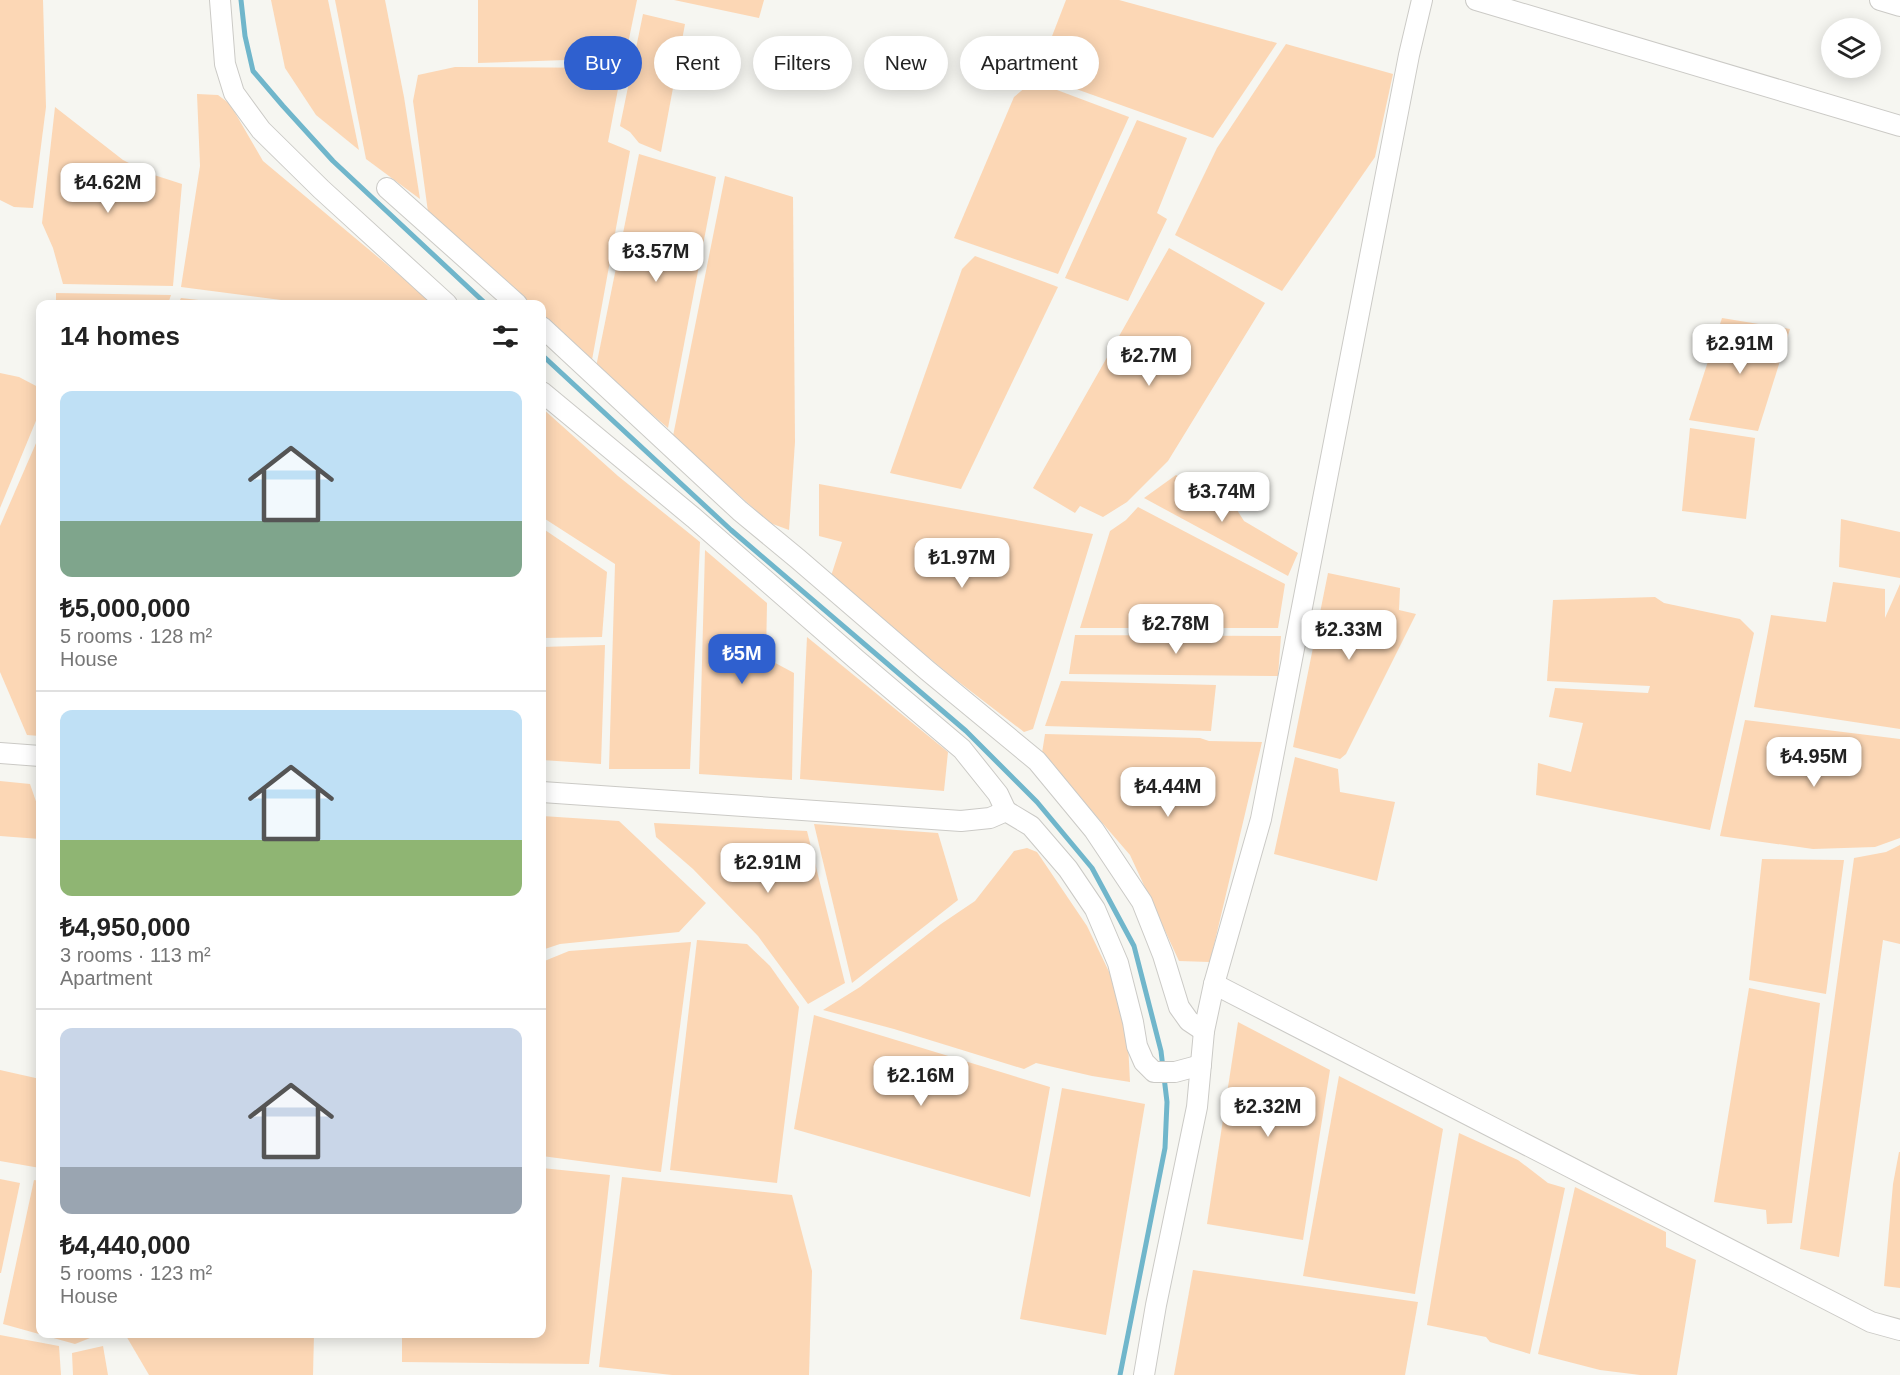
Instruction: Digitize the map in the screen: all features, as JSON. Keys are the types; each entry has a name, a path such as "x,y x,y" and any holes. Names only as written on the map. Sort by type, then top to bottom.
{"street":[{"path":"219,0 225,64 234,93 261,130 321,189 443,300"},
{"path":"1144,1375 1156,1305 1197,1107 1204,1031 1214,984 1261,819 1422,0"},
{"path":"1476,0 1900,126"},
{"path":"1880,0 1900,6"},
{"path":"387,188 513,300"},
{"path":"546,331 740,511 928,672 1037,761 1094,830 1142,902 1163,955 1179,1007 1189,1022 1204,1031"},
{"path":"546,395 694,518 963,749 998,794 1006,811 1031,826 1068,869 1095,909 1118,963 1137,1046 1144,1062 1154,1072 1175,1072 1201,1065"},
{"path":"0,753 36,756"},
{"path":"546,792 961,821 990,818 1006,811"},
{"path":"1214,984 1871,1322 1900,1330"}],"building":[{"path":"0,0 43,0 46,107 33,208 14,207 0,200"},
{"path":"271,0 328,0 359,150 316,115 285,68"},
{"path":"335,0 385,0 404,97 420,199 366,159"},
{"path":"478,0 637,0 630,36 564,36 564,60 478,63"},
{"path":"674,0 764,0 759,18"},
{"path":"1066,0 1119,0 1277,43 1213,138 1079,90 1099,90 1099,36 1052,36"},
{"path":"643,14 685,24 683,36 654,36 654,90 673,90 661,152 639,143 630,132 620,126 627,90 642,90 642,36 638,36"},
{"path":"1286,44 1393,74 1375,157 1282,291 1175,235 1217,148"},
{"path":"455,67 564,68 564,90 618,90 608,142 630,151 592,360 546,318 546,300 527,300 428,212 413,101 418,75"},
{"path":"1022,90 1057,90 1129,117 1058,274 954,238 1014,97"},
{"path":"197,94 218,95 230,104 263,161 429,300 281,300 181,287 200,166"},
{"path":"55,107 123,160 151,174 182,184 173,286 63,284 53,248 42,223"},
{"path":"1137,120 1187,138 1157,213 1167,219 1128,301 1065,278"},
{"path":"639,154 716,177 668,428 596,367"},
{"path":"725,176 793,197 795,442 789,530 770,523 673,436"},
{"path":"1169,248 1265,303 1168,461 1127,502 1103,517 1080,506 1075,513 1033,488"},
{"path":"975,256 1058,287 961,489 890,473 962,269"},
{"path":"56,293 171,295 169,300 56,300"},
{"path":"1722,318 1790,329 1758,431 1689,420"},
{"path":"0,373 19,377 36,386 36,421 0,508"},
{"path":"546,412 618,476 700,542 690,769 609,769 615,564 546,520"},
{"path":"1690,428 1755,438 1746,519 1682,511"},
{"path":"36,443 36,736 27,735 0,672 0,526"},
{"path":"1176,475 1237,510 1244,521 1298,553 1288,576 1144,498"},
{"path":"819,484 1093,534 1033,729 1024,732 951,676 831,576 842,542 819,536"},
{"path":"1138,507 1285,584 1278,628 1080,628 1110,531 1126,520"},
{"path":"1841,519 1900,532 1900,578 1839,567"},
{"path":"546,531 607,572 602,637 546,638"},
{"path":"705,550 767,603 766,658 794,673 792,780 699,774"},
{"path":"1328,573 1400,588 1399,610 1416,614 1346,754 1340,759 1293,747"},
{"path":"1833,582 1885,589 1885,618 1900,584 1900,729 1754,707 1771,615 1826,622"},
{"path":"1655,597 1664,603 1740,619 1754,633 1710,830 1536,795 1538,763 1571,772 1583,723 1549,717 1555,688 1648,693 1650,686 1547,681 1553,600"},
{"path":"1075,635 1281,636 1278,676 1069,674"},
{"path":"807,637 948,752 944,791 800,779"},
{"path":"605,645 601,764 546,760 546,647"},
{"path":"1061,681 1216,685 1211,731 1045,726"},
{"path":"1745,720 1900,739 1900,838 1875,847 1813,849 1720,836"},
{"path":"1045,734 1262,742 1210,962 1179,961 1130,855 1042,753"},
{"path":"1295,757 1338,769 1340,792 1395,802 1377,881 1274,854"},
{"path":"0,781 30,784 36,801 36,839 0,836"},
{"path":"546,816 619,821 706,903 679,932 560,944 546,949"},
{"path":"654,823 807,831 845,983 808,1004 758,936 693,869 656,837"},
{"path":"814,824 938,833 958,900 852,983"},
{"path":"1900,845 1900,944 1883,940 1839,1257 1800,1249 1854,858 1886,852"},
{"path":"1027,848 1037,852 1087,926 1113,980 1128,1042 1130,1082 1036,1063 1024,1069 823,1010 860,987 941,924 975,901 1014,851"},
{"path":"1762,859 1844,860 1826,994 1749,980"},
{"path":"697,940 747,944 770,966 799,1007 777,1183 670,1170"},
{"path":"691,942 661,1172 546,1157 546,960 569,951"},
{"path":"1749,988 1820,1003 1792,1223 1767,1224 1766,1210 1714,1202"},
{"path":"814,1015 1050,1087 1030,1197 794,1129"},
{"path":"1238,1022 1330,1070 1303,1240 1207,1224"},
{"path":"0,1070 36,1078 36,1167 0,1161"},
{"path":"1339,1076 1443,1129 1415,1294 1303,1276"},
{"path":"1062,1088 1145,1104 1106,1335 1020,1319"},
{"path":"1459,1133 1518,1160 1548,1183 1565,1188 1530,1354 1490,1342 1486,1337 1427,1325"},
{"path":"1899,1152 1900,1288 1884,1286 1893,1184"},
{"path":"546,1168 610,1175 589,1364 402,1362 402,1338 546,1338"},
{"path":"622,1177 792,1195 812,1271 809,1375 672,1375 599,1367"},
{"path":"0,1179 20,1183 1,1273 0,1273"},
{"path":"34,1180 36,1180 36,1333 3,1324"},
{"path":"1575,1187 1666,1232 1666,1247 1696,1260 1677,1375 1640,1375 1600,1370 1538,1354"},
{"path":"1193,1270 1418,1302 1405,1375 1174,1375"},
{"path":"0,1335 59,1346 61,1375 0,1375"},
{"path":"53,1338 90,1338 75,1344"},
{"path":"127,1338 314,1338 313,1375 149,1375"},
{"path":"103,1346 108,1375 73,1375 72,1353"}],"waterway":[{"path":"241,0 245,36 253,71 333,161 482,300"},
{"path":"546,359 731,530 966,731 1037,802 1092,868 1134,946 1161,1051 1163,1068"},
{"path":"1120,1375 1165,1148 1167,1102 1164,1077"}]}
